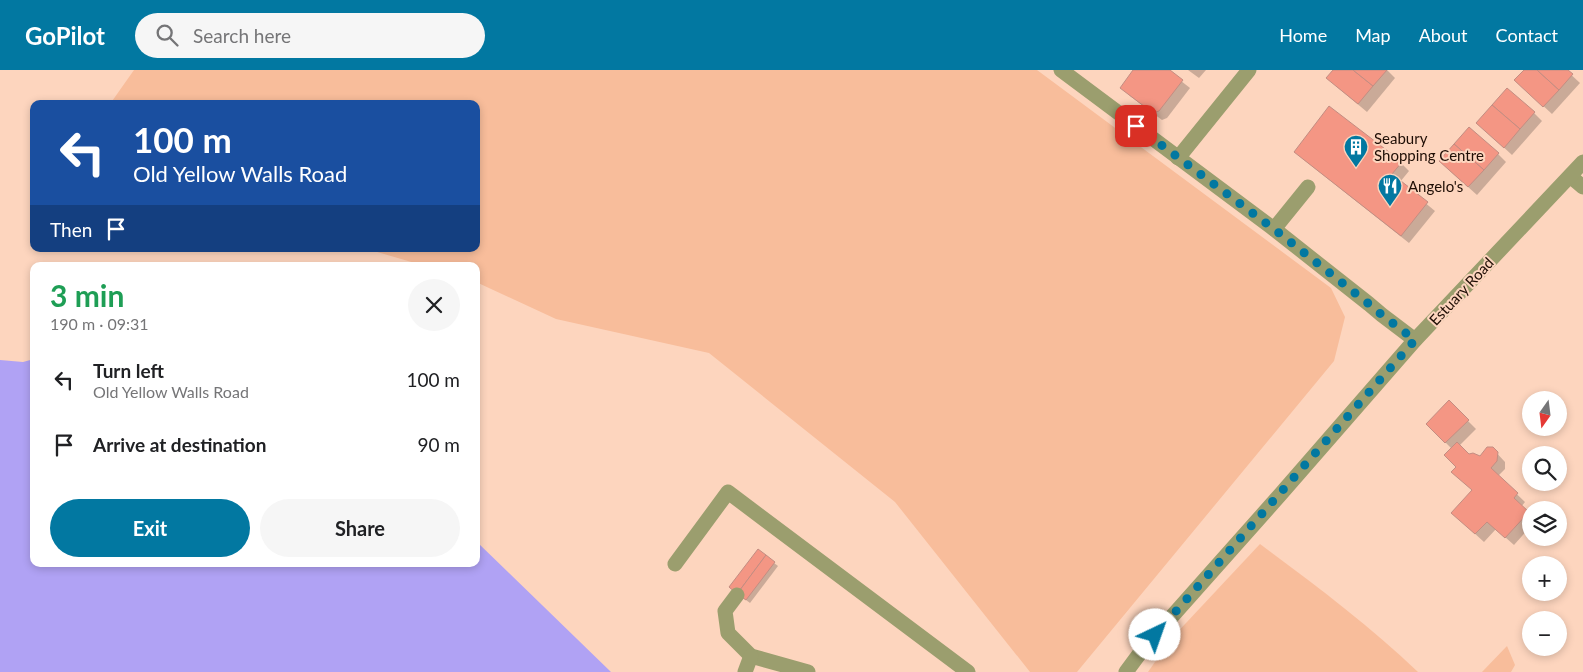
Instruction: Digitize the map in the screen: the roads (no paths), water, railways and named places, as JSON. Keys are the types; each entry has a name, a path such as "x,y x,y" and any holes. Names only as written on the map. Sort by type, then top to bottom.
{"street":[{"path":"1061,70 1274,229 1415,340"},
{"path":"1178,158 1249,70"},
{"name":"Estuary Road","path":"1126,672 1143,649 1415,340 1583,162"},
{"path":"1570,176 1583,187"},
{"path":"1274,229 1308,187"},
{"path":"675,564 728,492 968,672"},
{"path":"737,595 725,611 728,633 751,656 808,672"},
{"path":"745,672 751,656"}],"place":[{"name":"Seabury Shopping Centre","path":"1356,168"},
{"name":"Angelo's","path":"1390,207"}]}
